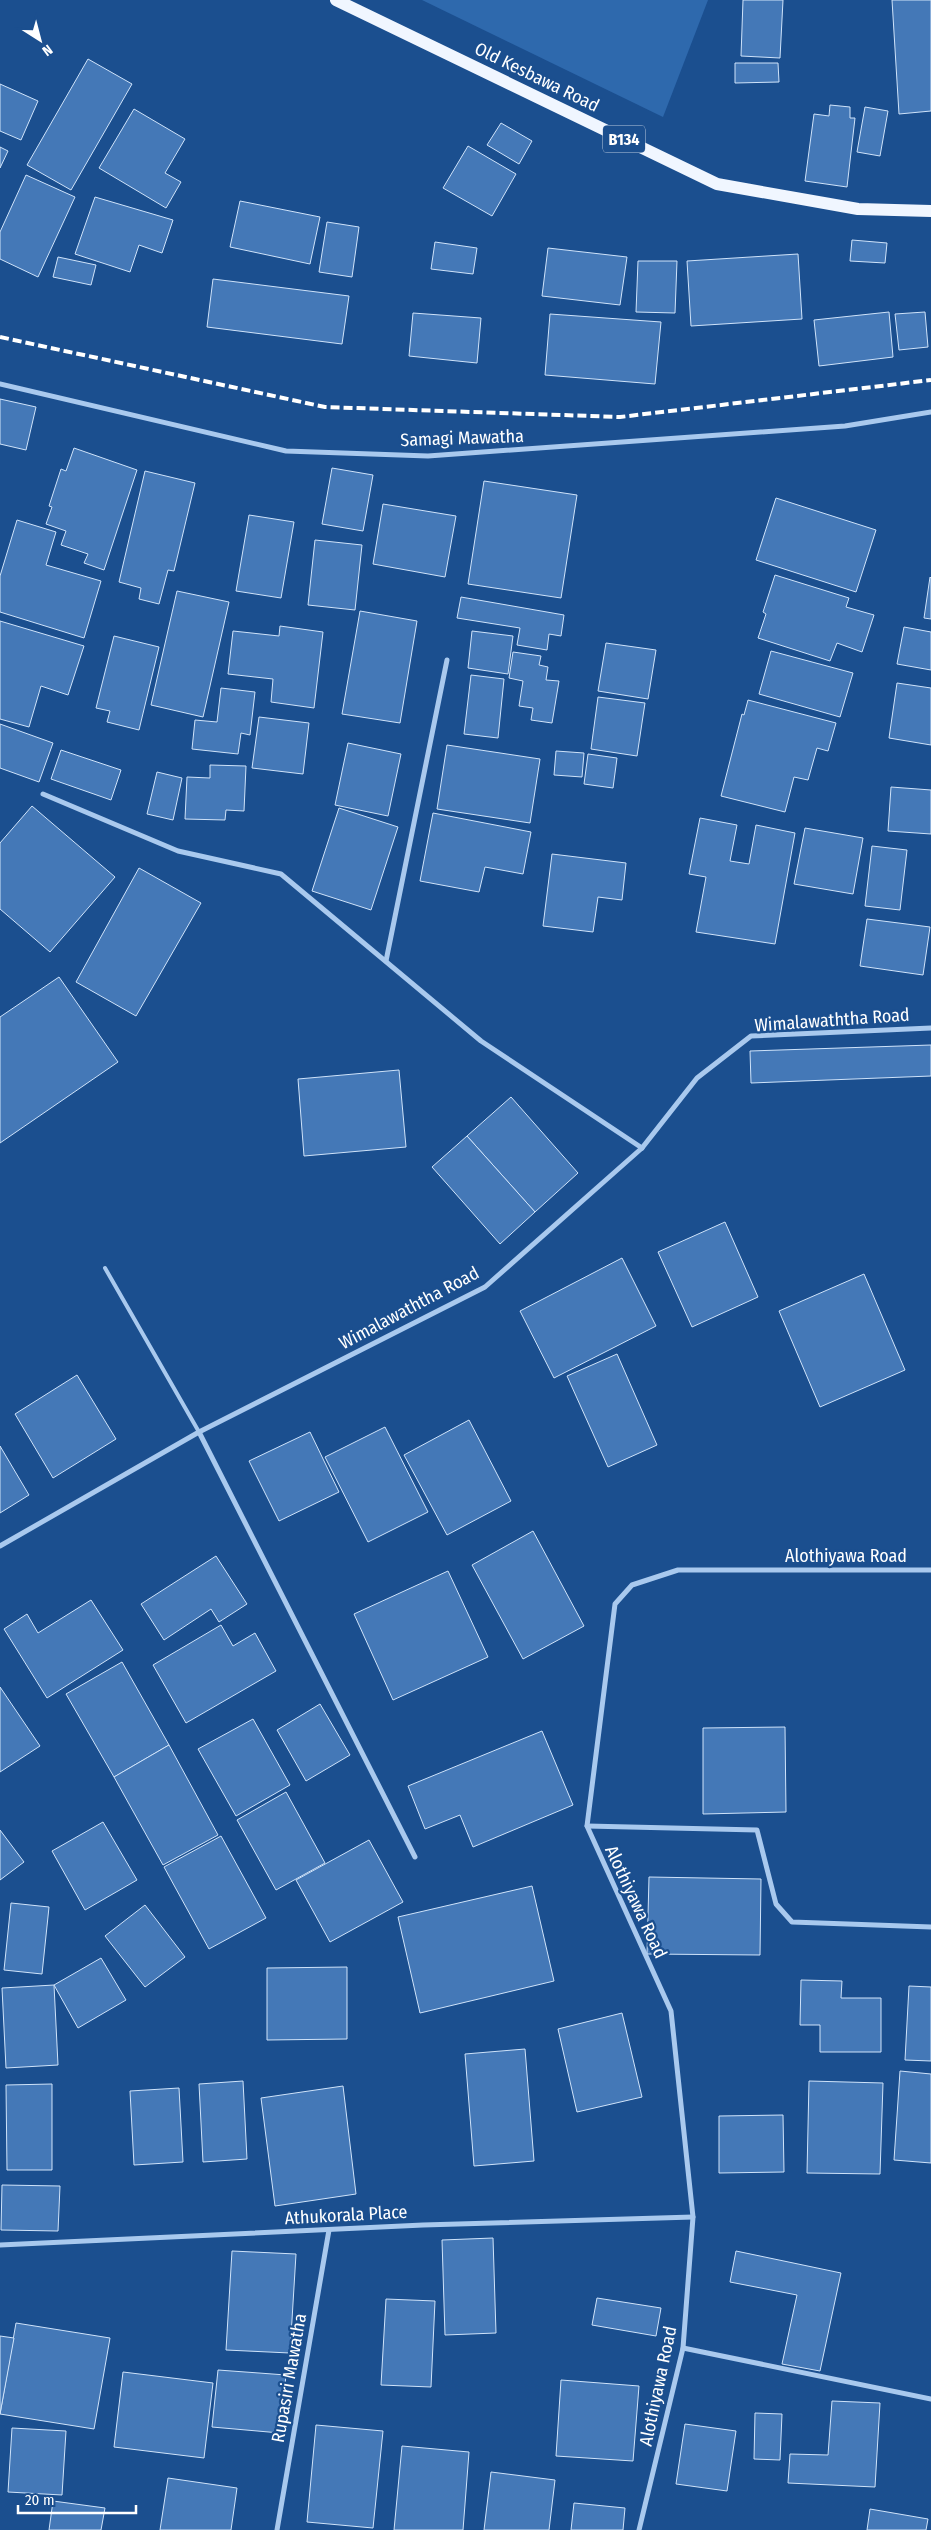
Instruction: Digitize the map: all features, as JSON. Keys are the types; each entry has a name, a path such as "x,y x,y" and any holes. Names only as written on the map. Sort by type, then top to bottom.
{"main road":[{"name":"Old Kesbawa Road","path":"336,0 717,184 858,209 931,211"}],"street":[{"name":"Samagi Mawatha","path":"0,384 286,451 428,456 845,426 931,412"},
{"path":"386,961 447,660"},
{"path":"43,794 178,851 281,874 481,1041 642,1148"},
{"name":"Wimalawaththa Road","path":"0,1546 199,1432 485,1287 642,1148 697,1078 751,1036 931,1028"},
{"path":"199,1432 415,1857"},
{"name":"Alothiyawa Road","path":"639,2530 683,2348 693,2217 671,2011 587,1826 616,1604 632,1585 678,1570 931,1570"},
{"path":"587,1826 757,1830 776,1904 792,1922 931,1927"},
{"name":"Athukorala Place","path":"0,2245 329,2230 693,2217"},
{"name":"Rupasiri Mawatha","path":"277,2530 329,2230"},
{"path":"683,2348 931,2399"}],"lane":[{"path":"105,1268 199,1432"}],"shaded area":[{"path":"422,0 708,0 663,117"}],"building":[{"path":"743,0 783,0 780,58 741,56"},
{"path":"892,0 931,0 931,111 899,114"},
{"path":"88,59 132,84 71,190 27,165"},
{"path":"735,63 778,63 779,82 735,83"},
{"path":"0,84 38,101 21,140 0,131"},
{"path":"830,105 850,107 850,118 855,118 847,187 805,181 814,114 829,116"},
{"path":"865,107 888,111 880,156 857,152"},
{"path":"134,109 185,139 165,173 181,182 166,208 99,168"},
{"path":"501,123 532,141 519,164 487,145"},
{"path":"468,146 516,174 492,216 443,188"},
{"path":"0,147 8,151 0,168"},
{"path":"26,175 75,197 38,277 0,259 0,232"},
{"path":"95,197 173,220 162,253 139,245 130,272 75,254"},
{"path":"240,201 320,217 310,264 230,247"},
{"path":"327,222 359,227 352,277 319,272"},
{"path":"852,240 887,243 885,263 850,261"},
{"path":"435,242 477,248 473,274 431,269"},
{"path":"548,248 627,257 620,305 542,296"},
{"path":"798,254 802,319 691,326 687,261"},
{"path":"58,257 96,265 91,285 53,277"},
{"path":"638,261 677,261 675,313 636,312"},
{"path":"213,279 349,296 342,344 207,327"},
{"path":"889,312 893,357 819,366 814,320"},
{"path":"925,312 928,347 899,350 895,314"},
{"path":"413,313 481,318 477,363 409,356"},
{"path":"550,314 661,322 655,384 545,375"},
{"path":"0,399 36,407 26,450 0,444"},
{"path":"74,448 137,470 104,570 84,563 88,554 61,545 66,531 46,524 52,507 49,506 61,469 66,471"},
{"path":"332,468 373,475 363,531 322,524"},
{"path":"145,471 195,483 174,571 168,570 159,604 139,599 141,588 119,582"},
{"path":"484,481 577,495 561,598 468,584"},
{"path":"776,498 876,530 856,592 756,560"},
{"path":"383,504 456,516 445,577 373,564"},
{"path":"249,515 294,522 281,598 236,591"},
{"path":"17,520 56,532 46,565 101,581 84,638 0,612 0,576"},
{"path":"315,540 362,545 355,610 308,605"},
{"path":"775,575 849,598 846,607 874,615 862,652 837,643 830,661 758,638 766,614 763,612"},
{"path":"931,578 931,619 924,618"},
{"path":"177,591 229,602 203,717 151,705"},
{"path":"461,597 564,615 561,636 549,634 547,650 517,645 520,628 457,618"},
{"path":"360,611 417,621 400,723 342,714"},
{"path":"0,621 84,646 68,695 41,686 29,727 0,719"},
{"path":"280,626 323,632 314,708 271,702 273,679 228,674 233,631 279,636"},
{"path":"904,627 931,632 931,670 897,664"},
{"path":"472,631 513,636 508,674 468,668"},
{"path":"114,636 159,647 139,730 107,722 110,711 96,708"},
{"path":"606,643 656,650 648,699 598,691"},
{"path":"771,651 853,673 840,717 759,694"},
{"path":"513,652 541,656 539,665 548,667 546,680 559,681 552,723 531,720 533,708 519,706 523,681 509,678"},
{"path":"471,675 504,679 498,738 464,734"},
{"path":"897,683 931,688 931,745 889,738"},
{"path":"221,688 255,692 250,735 241,733 238,754 192,749 195,720 217,722"},
{"path":"598,697 645,703 637,756 591,749"},
{"path":"748,700 836,723 828,751 817,748 808,780 794,777 785,812 721,796 742,714 744,715"},
{"path":"259,717 309,723 303,774 252,768"},
{"path":"0,724 53,743 39,782 0,768"},
{"path":"348,743 401,754 388,816 335,805"},
{"path":"447,745 540,759 530,823 437,809"},
{"path":"61,750 121,770 111,800 51,779"},
{"path":"556,751 584,753 582,777 554,775"},
{"path":"588,754 617,758 613,788 584,784"},
{"path":"210,765 246,766 244,811 226,810 225,820 185,819 187,777 210,778"},
{"path":"157,772 182,778 173,820 147,814"},
{"path":"891,787 931,790 931,834 888,831"},
{"path":"32,806 115,877 50,952 0,909 0,843"},
{"path":"339,808 398,827 371,910 312,891"},
{"path":"433,813 531,832 523,874 485,867 479,892 420,881"},
{"path":"700,818 737,825 730,861 749,864 756,825 795,833 775,944 696,932 706,877 689,874"},
{"path":"805,828 863,838 853,894 794,884"},
{"path":"872,846 907,850 900,910 865,906"},
{"path":"552,854 626,863 622,900 598,897 593,932 543,926"},
{"path":"139,868 201,903 136,1016 76,982"},
{"path":"867,919 930,927 923,975 860,966"},
{"path":"59,977 118,1062 0,1143 0,1017"},
{"path":"931,1045 931,1076 751,1083 750,1051"},
{"path":"399,1070 406,1147 304,1156 298,1079"},
{"path":"511,1097 578,1173 535,1212 467,1136"},
{"path":"467,1136 535,1212 500,1244 432,1167"},
{"path":"725,1222 758,1297 692,1327 658,1252"},
{"path":"622,1258 656,1326 554,1378 520,1311"},
{"path":"864,1274 905,1370 820,1407 779,1311"},
{"path":"617,1354 657,1445 608,1467 567,1376"},
{"path":"77,1375 116,1439 53,1478 15,1414"},
{"path":"469,1420 511,1501 447,1535 404,1455"},
{"path":"385,1427 428,1512 368,1542 325,1457"},
{"path":"310,1432 339,1492 279,1521 249,1461"},
{"path":"0,1446 29,1495 0,1513"},
{"path":"533,1531 584,1626 523,1659 472,1565"},
{"path":"216,1556 247,1604 219,1622 211,1609 164,1640 141,1604"},
{"path":"448,1571 488,1657 393,1700 354,1614"},
{"path":"91,1600 123,1650 47,1698 4,1629 27,1614 38,1633"},
{"path":"221,1625 233,1646 255,1633 276,1671 186,1723 153,1665"},
{"path":"122,1662 169,1745 114,1777 66,1694"},
{"path":"0,1687 40,1746 0,1772"},
{"path":"320,1704 350,1755 306,1781 277,1730"},
{"path":"253,1719 290,1785 236,1816 198,1749"},
{"path":"785,1727 786,1812 703,1814 703,1728"},
{"path":"542,1731 573,1805 473,1847 460,1815 425,1829 408,1786"},
{"path":"169,1745 218,1835 163,1865 114,1777"},
{"path":"286,1792 325,1863 276,1890 237,1820"},
{"path":"103,1822 137,1880 85,1910 52,1851"},
{"path":"0,1830 24,1862 0,1880"},
{"path":"221,1836 266,1918 209,1949 164,1867"},
{"path":"369,1840 403,1902 330,1942 296,1880"},
{"path":"649,1877 761,1879 760,1955 647,1954"},
{"path":"532,1886 554,1981 420,2013 398,1917"},
{"path":"11,1903 49,1907 42,1974 4,1970"},
{"path":"145,1905 185,1957 145,1987 105,1936"},
{"path":"101,1958 126,2000 78,2028 54,1985"},
{"path":"347,1967 347,2039 267,2040 267,1968"},
{"path":"801,1980 842,1981 841,1998 881,1998 881,2052 820,2052 820,2025 800,2025"},
{"path":"54,1985 58,2065 6,2068 2,1988"},
{"path":"909,1986 931,1987 931,2061 905,2060"},
{"path":"622,2013 642,2097 577,2112 558,2029"},
{"path":"525,2049 534,2161 474,2166 465,2054"},
{"path":"900,2071 931,2074 931,2163 894,2160"},
{"path":"243,2081 247,2159 203,2162 199,2084"},
{"path":"809,2081 883,2083 880,2174 807,2173"},
{"path":"52,2084 52,2170 7,2170 6,2085"},
{"path":"343,2086 356,2194 275,2206 261,2098"},
{"path":"179,2088 183,2162 134,2165 130,2091"},
{"path":"783,2115 784,2172 719,2173 719,2116"},
{"path":"2,2185 60,2186 58,2231 1,2230"},
{"path":"493,2238 496,2333 445,2335 442,2240"},
{"path":"232,2251 296,2254 290,2353 226,2350"},
{"path":"736,2251 841,2273 820,2371 782,2364 797,2295 730,2282"},
{"path":"597,2298 661,2308 656,2336 592,2325"},
{"path":"386,2299 435,2301 431,2387 381,2385"},
{"path":"16,2323 110,2338 94,2429 0,2414"},
{"path":"0,2336 14,2338 0,2414"},
{"path":"218,2370 286,2375 280,2433 212,2427"},
{"path":"123,2372 213,2383 204,2458 114,2447"},
{"path":"561,2380 639,2386 633,2461 556,2456"},
{"path":"832,2401 880,2403 875,2487 788,2483 790,2454 828,2455"},
{"path":"755,2413 782,2414 780,2460 754,2459"},
{"path":"685,2424 736,2431 727,2491 676,2484"},
{"path":"316,2425 383,2431 373,2528 307,2522"},
{"path":"12,2428 66,2431 62,2495 8,2492"},
{"path":"402,2446 469,2452 463,2530 394,2530"},
{"path":"491,2472 555,2480 549,2530 484,2530"},
{"path":"168,2478 237,2488 231,2530 160,2530"},
{"path":"53,2501 105,2508 101,2530 49,2530"},
{"path":"574,2503 625,2508 623,2530 571,2530"},
{"path":"870,2509 928,2519 926,2530 867,2530"}],"railway":[{"path":"0,337 325,407 620,417 931,380"}]}
